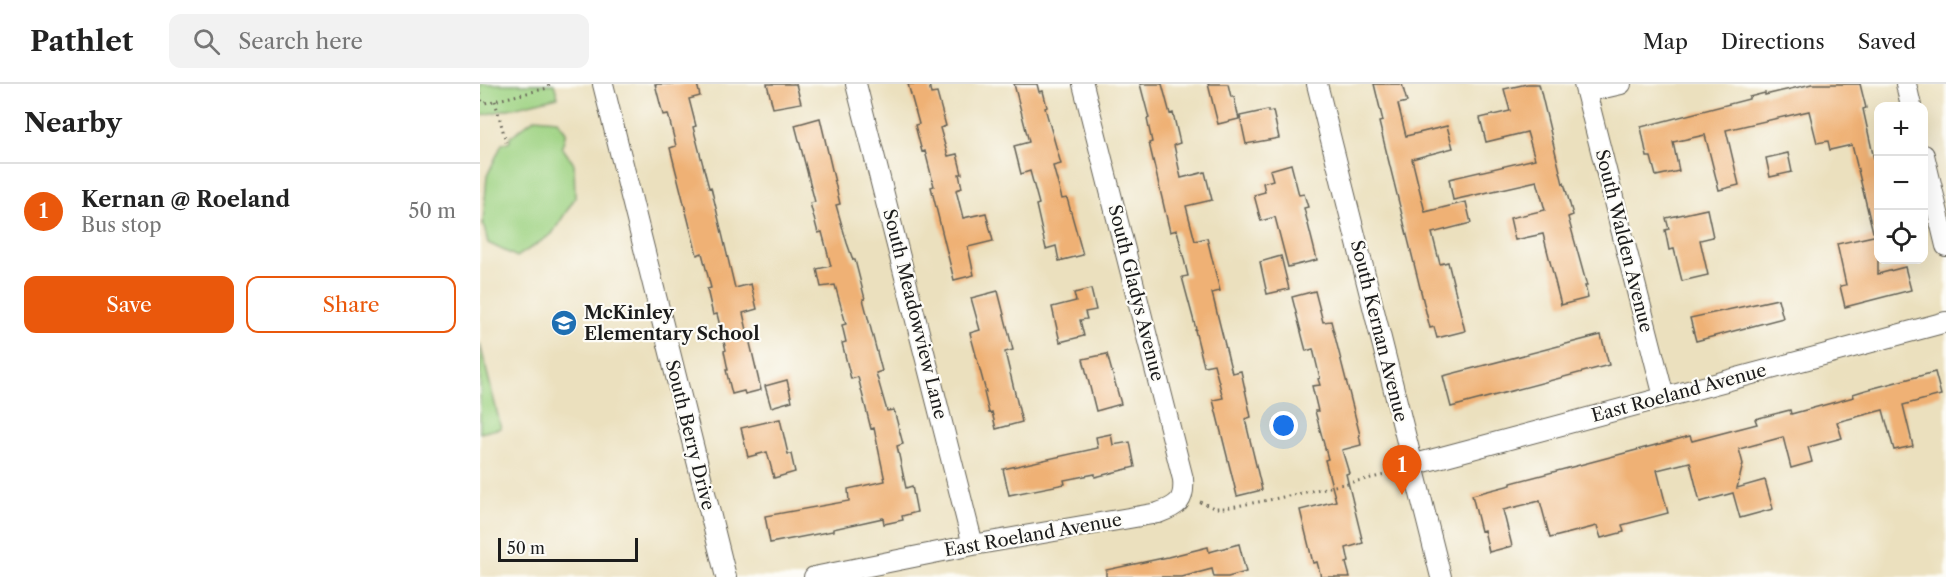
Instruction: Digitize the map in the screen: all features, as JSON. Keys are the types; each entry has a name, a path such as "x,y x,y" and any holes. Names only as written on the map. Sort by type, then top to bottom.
{"street":[{"name":"South Berry Drive","path":"603,84 726,577"},
{"name":"South Meadowview Lane","path":"856,84 973,545"},
{"name":"South Gladys Avenue","path":"1083,84 1183,479 1181,499"},
{"name":"South Kernan Avenue","path":"1317,84 1441,577"},
{"path":"1585,88 1621,84"},
{"path":"1906,84 1910,102"},
{"name":"South Walden Avenue","path":"1585,88 1664,398"},
{"path":"1923,156 1946,246"},
{"name":"East Roeland Avenue","path":"1412,465 1946,322"},
{"name":"East Roeland Avenue","path":"814,577 973,545 1158,513 1171,509 1181,499"}],"path":[{"path":"480,94 483,103 548,88 549,84"},
{"path":"495,101 506,142"},
{"path":"1181,499 1214,508 1225,508 1390,474"}],"green space":[{"path":"480,84 554,84 558,97 480,116"},
{"path":"535,118 557,120 566,132 562,147 574,164 575,198 552,234 517,257 488,243 483,223 487,176 502,144 510,141 510,137"},
{"path":"480,344 501,428 480,433"}],"building":[{"path":"655,84 697,84 700,96 689,99 696,126 693,127 709,188 711,187 735,288 751,284 757,309 743,313 761,390 732,394 726,370 728,370 724,351 726,350 717,314 713,315 707,289 711,288 702,253 697,255 670,148 676,146 668,114 663,115"},
{"path":"767,84 796,84 801,103 773,108"},
{"path":"908,84 929,84 931,94 937,93 946,126 940,128 948,156 957,154 962,174 959,174 962,188 956,190 963,218 986,213 993,241 968,247 974,275 954,280 931,187 934,186 925,151 922,152 915,125 919,124"},
{"path":"1014,84 1037,84 1039,92 1043,91 1047,107 1045,108 1061,164 1053,166 1062,199 1067,198 1083,255 1059,261 1056,246 1046,249 1036,205 1039,204 1030,171 1021,174 1014,146 1029,142"},
{"path":"1140,84 1162,84 1170,114 1173,113 1180,143 1174,145 1181,178 1205,172 1212,200 1186,206 1195,241 1207,238 1220,291 1212,293 1232,373 1241,371 1251,417 1245,419 1262,490 1237,496 1213,400 1223,398 1214,364 1204,366 1182,277 1188,276 1177,230 1170,232 1149,143 1152,142 1147,119 1149,118"},
{"path":"1208,84 1228,84 1231,97 1234,97 1239,119 1218,124"},
{"path":"1374,84 1402,84 1407,102 1398,104 1406,136 1447,126 1453,148 1412,159 1425,212 1466,202 1471,223 1432,233 1440,264 1448,262 1465,331 1437,338 1434,327 1430,328 1379,122 1383,121"},
{"path":"1539,84 1563,184 1573,215 1568,217 1587,286 1585,286 1588,298 1561,305 1543,234 1515,240 1510,218 1545,210 1537,181 1453,200 1449,179 1535,159 1527,132 1486,142 1480,118 1510,111 1504,89"},
{"path":"1812,84 1860,84 1874,159 1874,232 1852,145 1830,150 1828,141 1817,143 1809,111 1726,130 1739,185 1719,190 1705,135 1673,142 1679,171 1656,176 1651,157 1647,157 1641,127 1749,99 1749,97 1765,93 1765,95"},
{"path":"1268,110 1268,112 1273,111 1279,138 1246,144 1240,116"},
{"path":"820,118 840,204 836,205 847,243 853,260 855,260 882,371 876,373 887,411 894,410 903,444 897,446 906,488 912,486 917,512 902,516 903,520 884,524 883,518 833,529 833,531 770,543 765,516 849,501 848,489 885,481 874,428 871,429 858,377 851,379 842,343 846,342 842,325 846,324 835,285 821,287 817,269 831,266 822,232 818,233 810,203 815,202 795,125"},
{"path":"1788,153 1792,172 1770,177 1766,158"},
{"path":"1291,164 1299,195 1304,194 1308,207 1304,208 1317,260 1288,267 1275,217 1261,221 1254,195 1265,192 1263,183 1273,180 1270,170"},
{"path":"1707,209 1713,237 1700,240 1708,275 1682,281 1674,249 1669,250 1665,230 1669,229 1666,218"},
{"path":"1874,236 1874,264 1878,264 1878,274 1905,267 1911,290 1845,307 1840,286 1846,285 1837,244"},
{"path":"1281,256 1289,289 1267,294 1260,262"},
{"path":"1091,289 1096,310 1085,312 1087,319 1080,320 1084,336 1060,342 1052,307 1076,301 1074,293"},
{"path":"998,291 1013,350 1005,352 1022,422 996,429 992,412 989,413 984,392 986,392 970,333 980,330 971,298"},
{"path":"1315,291 1323,322 1331,321 1360,435 1361,445 1342,450 1363,543 1346,548 1349,562 1346,563 1350,577 1321,577 1317,562 1313,563 1300,510 1336,501 1315,411 1318,411 1312,386 1320,385 1318,379 1320,378 1313,349 1306,351 1292,297"},
{"path":"1778,299 1783,318 1696,341 1690,318"},
{"path":"1601,335 1609,365 1451,407 1443,376"},
{"path":"1107,354 1121,404 1096,411 1083,359"},
{"path":"1935,372 1941,395 1903,405 1913,446 1894,450 1883,410 1837,422 1842,438 1808,447 1812,462 1791,468 1783,437 1739,449 1743,464 1737,488 1765,480 1773,509 1740,518 1733,493 1700,502 1690,462 1657,470 1668,513 1622,525 1624,532 1601,538 1597,526 1550,538 1540,501 1503,510 1512,546 1489,552 1484,530 1481,531 1472,495 1690,436 1692,441 1757,424 1755,419 1790,410 1791,414 1854,397 1853,394 1866,390"},
{"path":"787,380 792,401 771,407 765,386"},
{"path":"780,419 788,454 791,454 795,472 774,478 767,452 748,457 741,428"},
{"path":"1111,434 1113,445 1130,442 1135,467 1095,477 1095,474 1064,480 1065,484 1009,495 1003,469 1098,448 1096,437"},
{"path":"1239,544 1246,572 1228,577 1214,577 1212,569 1182,577 1106,577 1106,570 1208,547 1209,552"}],"place":[{"name":"McKinley Elementary School","path":"564,323"},
{"name":"Kernan @ Roeland","path":"1402,495"}]}
